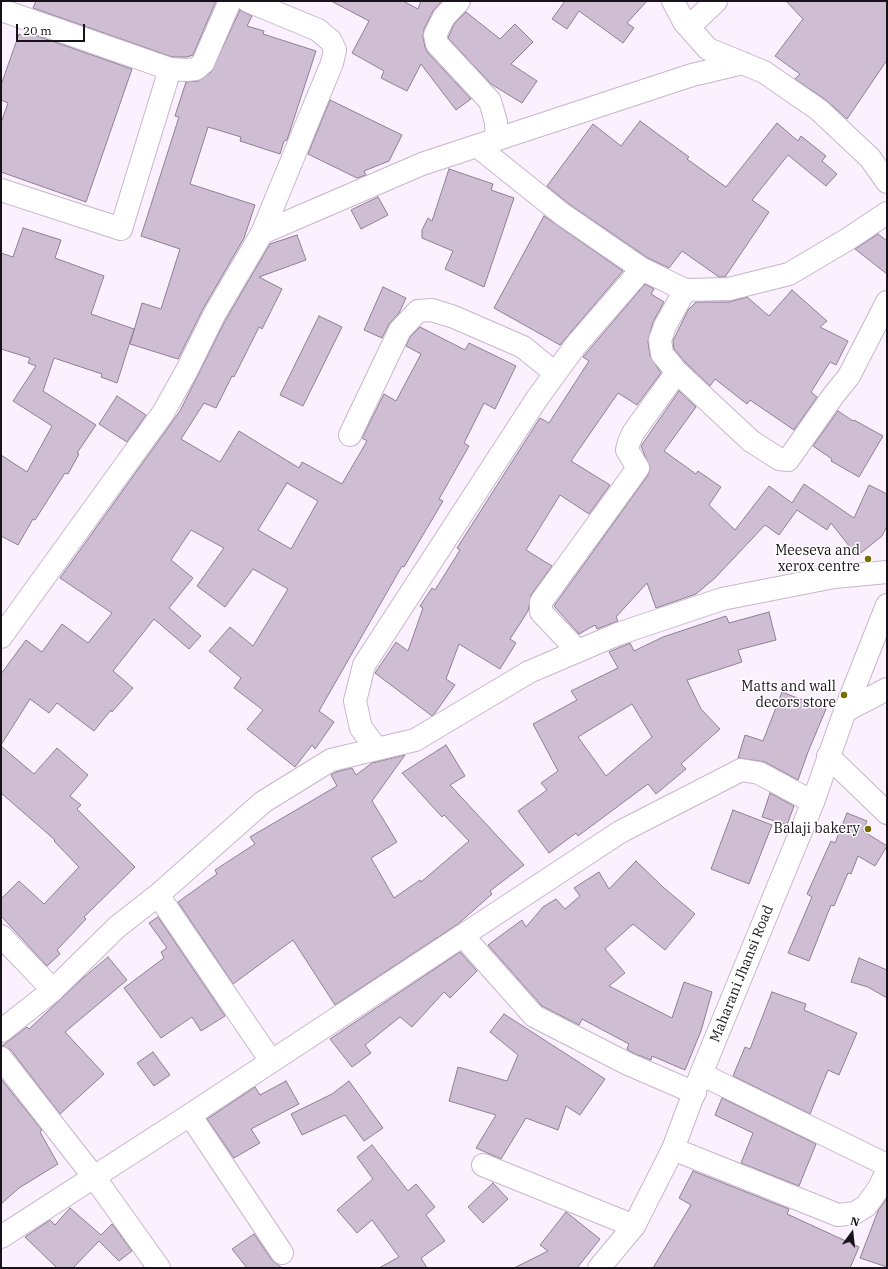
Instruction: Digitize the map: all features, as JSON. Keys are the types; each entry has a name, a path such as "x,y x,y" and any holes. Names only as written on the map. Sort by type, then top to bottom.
{"street":[{"path":"1,10 170,69 187,70 196,69 203,63 230,1"},
{"path":"1,637 163,413 187,370 214,315 262,233 332,63 335,50 331,41 318,30 248,1"},
{"path":"458,1 444,17 434,35 437,44 490,101 496,122 497,138"},
{"path":"673,1 689,27 708,48 764,72 819,110 870,158 887,182"},
{"path":"689,27 716,1"},
{"path":"262,233 422,164 497,138 692,75 744,63"},
{"path":"1,190 121,229 170,69"},
{"path":"476,146 562,214 642,269 685,290 729,289 789,274 848,239 887,213"},
{"path":"377,749 361,728 355,701 364,666 523,420 555,374 576,345 642,269"},
{"path":"685,290 665,326 660,340 662,354 677,372 751,441 779,459 788,460 849,376 887,302"},
{"path":"350,435 400,330 418,312 432,310 454,317 523,347 555,374"},
{"path":"578,651 541,612 542,602 638,468 627,450 629,442 633,433 677,372"},
{"path":"1,1031 53,990 117,927 158,895 263,802 331,760 415,740 529,672 618,634 722,600 834,577 887,572"},
{"name":"Maharani Jhansi Road","path":"599,1268 634,1226 673,1149 813,802 828,756 887,605"},
{"path":"845,711 887,689"},
{"path":"828,756 887,813"},
{"path":"1,1237 190,1115 620,832 741,770 759,773 813,802"},
{"path":"158,895 271,1061"},
{"path":"1,936 53,990"},
{"path":"463,936 534,1016 628,1064 698,1084 887,1165"},
{"path":"1,1058 94,1177 159,1268"},
{"path":"190,1115 282,1253"},
{"path":"673,1149 838,1215 855,1213 866,1206 879,1188 887,1171"},
{"path":"483,1165 634,1226"}],"building":[{"path":"36,1 216,1 193,55 187,57 172,57 33,8"},
{"path":"331,1 403,1 418,9 421,1 442,1 433,11 424,29 423,37 425,47 428,53 471,99 456,110 421,64 407,91 381,78 384,71 352,53 369,21"},
{"path":"565,1 647,1 627,23 634,28 623,43 579,11 567,29 552,19"},
{"path":"786,1 887,1 887,60 847,119 826,100 795,79 800,74 775,56 803,19"},
{"path":"240,10 252,16 247,26 264,31 263,34 316,51 287,140 284,141 280,154 240,141 241,137 208,127 190,184 255,205 244,238 203,309 178,359 130,344 142,303 161,309 180,249 141,236 179,117 175,116 186,82 198,81 211,72"},
{"path":"466,12 500,39 515,24 533,42 511,64 537,81 522,103 491,84 448,38 454,24"},
{"path":"26,32 132,69 86,202 1,172 1,123 8,103 1,100 1,85 19,34 24,36"},
{"path":"330,100 402,135 389,161 364,171 366,175 357,178 308,154"},
{"path":"640,121 689,157 687,159 726,187 777,123 798,141 801,136 826,156 822,161 837,174 826,186 788,155 752,200 769,212 725,277 719,277 682,251 669,268 648,258 569,204 547,186 593,124 621,146"},
{"path":"449,169 493,184 491,190 514,198 484,287 445,269 453,251 422,238 422,230 428,218 432,221"},
{"path":"378,197 388,215 361,229 351,210"},
{"path":"544,216 623,271 560,345 494,308"},
{"path":"23,228 61,240 55,258 104,276 91,314 134,329 117,383 101,377 102,374 54,358 43,391 96,425 77,453 79,454 68,474 65,473 35,520 33,519 18,545 1,536 1,455 27,472 52,426 13,401 36,366 28,363 30,358 1,349 1,253 13,257"},
{"path":"878,234 887,241 887,274 855,249"},
{"path":"297,235 306,260 259,277 282,289 262,329 259,327 234,377 232,376 216,408 204,403 181,439 220,462 239,431 299,468 302,462 342,484 367,441 362,438 384,394 396,401 421,354 406,346 410,337 420,327 465,350 469,343 516,366 495,409 484,403 464,443 469,446 439,499 443,501 404,567 402,566 319,711 334,722 315,749 312,745 295,767 247,729 263,710 234,688 241,678 209,651 230,627 253,646 288,589 253,569 225,607 197,586 224,548 191,530 171,560 193,578 169,608 201,636 189,649 154,619 113,671 133,688 112,712 111,710 94,731 57,703 49,713 30,699 1,745 1,674 26,640 42,652 62,624 88,643 112,613 60,578 180,411 225,321 270,244","holes":["287,483 318,501 291,549 258,530"]},
{"path":"645,284 654,289 651,294 664,302 653,322 648,341 650,356 661,373 637,405 618,393 571,461 610,485 589,514 560,495 526,550 552,566 531,595 528,611 510,639 516,643 500,669 459,644 446,679 455,685 432,716 375,673 396,642 408,651 423,608 420,606 432,588 435,590 460,550 457,548 540,418 549,423 589,361 583,357"},
{"path":"383,287 406,298 399,313 389,324 382,338 364,330"},
{"path":"792,290 827,321 820,327 848,341 836,365 830,362 811,392 817,397 794,430 750,400 747,404 715,379 710,386 674,349 673,341 688,310 696,302 729,302 747,297 769,316"},
{"path":"319,316 342,327 303,406 280,395"},
{"path":"679,391 696,407 664,451 696,474 698,471 721,487 709,505 735,530 769,486 792,503 804,484 854,518 869,485 887,494 887,526 882,536 857,556 831,523 827,530 797,510 779,535 765,525 715,578 696,594 656,608 647,583 616,617 618,621 597,629 595,625 579,634 554,606 648,475 650,468 641,446"},
{"path":"117,396 146,415 127,442 99,424"},
{"path":"838,411 853,421 854,420 883,436 859,477 831,461 832,459 813,446"},
{"path":"769,612 776,640 738,650 742,662 687,680 701,709 720,729 681,764 686,769 656,794 648,784 578,836 576,833 549,853 518,811 547,790 541,783 558,771 533,724 577,700 571,691 618,668 609,652 630,643 634,651 663,637 726,616 729,623","holes":["632,704 652,737 606,776 578,737"]},
{"path":"782,692 826,709 798,780 765,762 738,758 745,735 763,741"},
{"path":"446,745 465,776 450,785 524,865 490,891 492,894 458,924 335,1005 293,940 233,984 178,902 217,874 215,870 255,844 250,837 337,786 331,775 336,772 352,768 356,775 372,763 405,755 372,801 397,842 371,858 394,898 420,880 421,882 469,841 444,815 442,817 402,773"},
{"path":"1,746 34,774 57,748 88,775 70,796 81,805 77,809 135,867 84,917 86,919 57,950 60,954 47,966 1,916 1,899 19,881 44,904 79,867 54,841 55,840 1,793"},
{"path":"770,793 794,806 787,825 762,817"},
{"path":"733,810 772,825 749,884 711,869"},
{"path":"847,813 867,821 863,831 887,846 875,866 858,856 851,874 848,873 834,906 831,905 809,961 788,953 812,897 807,894 831,841 835,843"},
{"path":"636,861 663,887 695,914 665,950 633,924 605,949 625,973 609,986 672,1018 684,982 712,992 701,1031 685,1070 652,1056 651,1060 633,1053 627,1049 629,1044 582,1019 579,1025 542,1006 488,945 522,920 526,927 543,907 556,899 565,909 580,896 574,888 599,872 609,889"},
{"path":"158,917 225,1016 201,1031 192,1017 161,1038 124,988 164,958 161,952 167,948 149,923"},
{"path":"460,952 477,971 450,998 444,992 412,1027 400,1017 365,1045 371,1053 352,1067 330,1039"},
{"path":"108,957 127,980 65,1032 104,1074 60,1114 11,1050 2,1046 27,1027 29,1029 83,978"},
{"path":"859,958 887,970 887,998 868,987 851,982"},
{"path":"772,992 806,1004 804,1010 857,1033 839,1075 828,1070 810,1114 733,1076 745,1047 750,1049"},
{"path":"504,1014 605,1079 580,1115 566,1106 558,1130 526,1118 501,1159 476,1148 496,1115 449,1101 458,1067 507,1081 518,1055 490,1032"},
{"path":"153,1052 170,1075 154,1086 137,1063"},
{"path":"1,1079 42,1130 40,1132 58,1164 19,1188 1,1204"},
{"path":"286,1081 299,1104 251,1129 260,1143 234,1158 207,1119 255,1087 260,1095"},
{"path":"349,1081 383,1128 364,1141 345,1115 302,1135 291,1114 332,1094"},
{"path":"722,1098 816,1144 799,1186 741,1163 753,1133 715,1115"},
{"path":"372,1145 408,1191 416,1184 435,1207 426,1215 445,1241 421,1258 427,1268 379,1268 399,1257 372,1220 357,1233 337,1210 373,1179 357,1157"},
{"path":"693,1171 789,1209 787,1214 859,1247 850,1268 653,1268 691,1205 679,1198"},
{"path":"493,1183 508,1199 483,1223 468,1207"},
{"path":"887,1198 887,1267 860,1258 878,1211"},
{"path":"70,1208 101,1235 112,1224 132,1251 119,1261 99,1241 73,1268 57,1268 25,1237 50,1220 55,1225"},
{"path":"566,1212 600,1239 577,1268 514,1268 548,1251 540,1245"},
{"path":"254,1234 272,1260 282,1268 247,1268 232,1249"}],"place":[{"name":"Meeseva and xerox centre","path":"868,559"},
{"name":"Matts and wall decors store","path":"844,695"},
{"name":"Balaji bakery","path":"868,829"}]}
